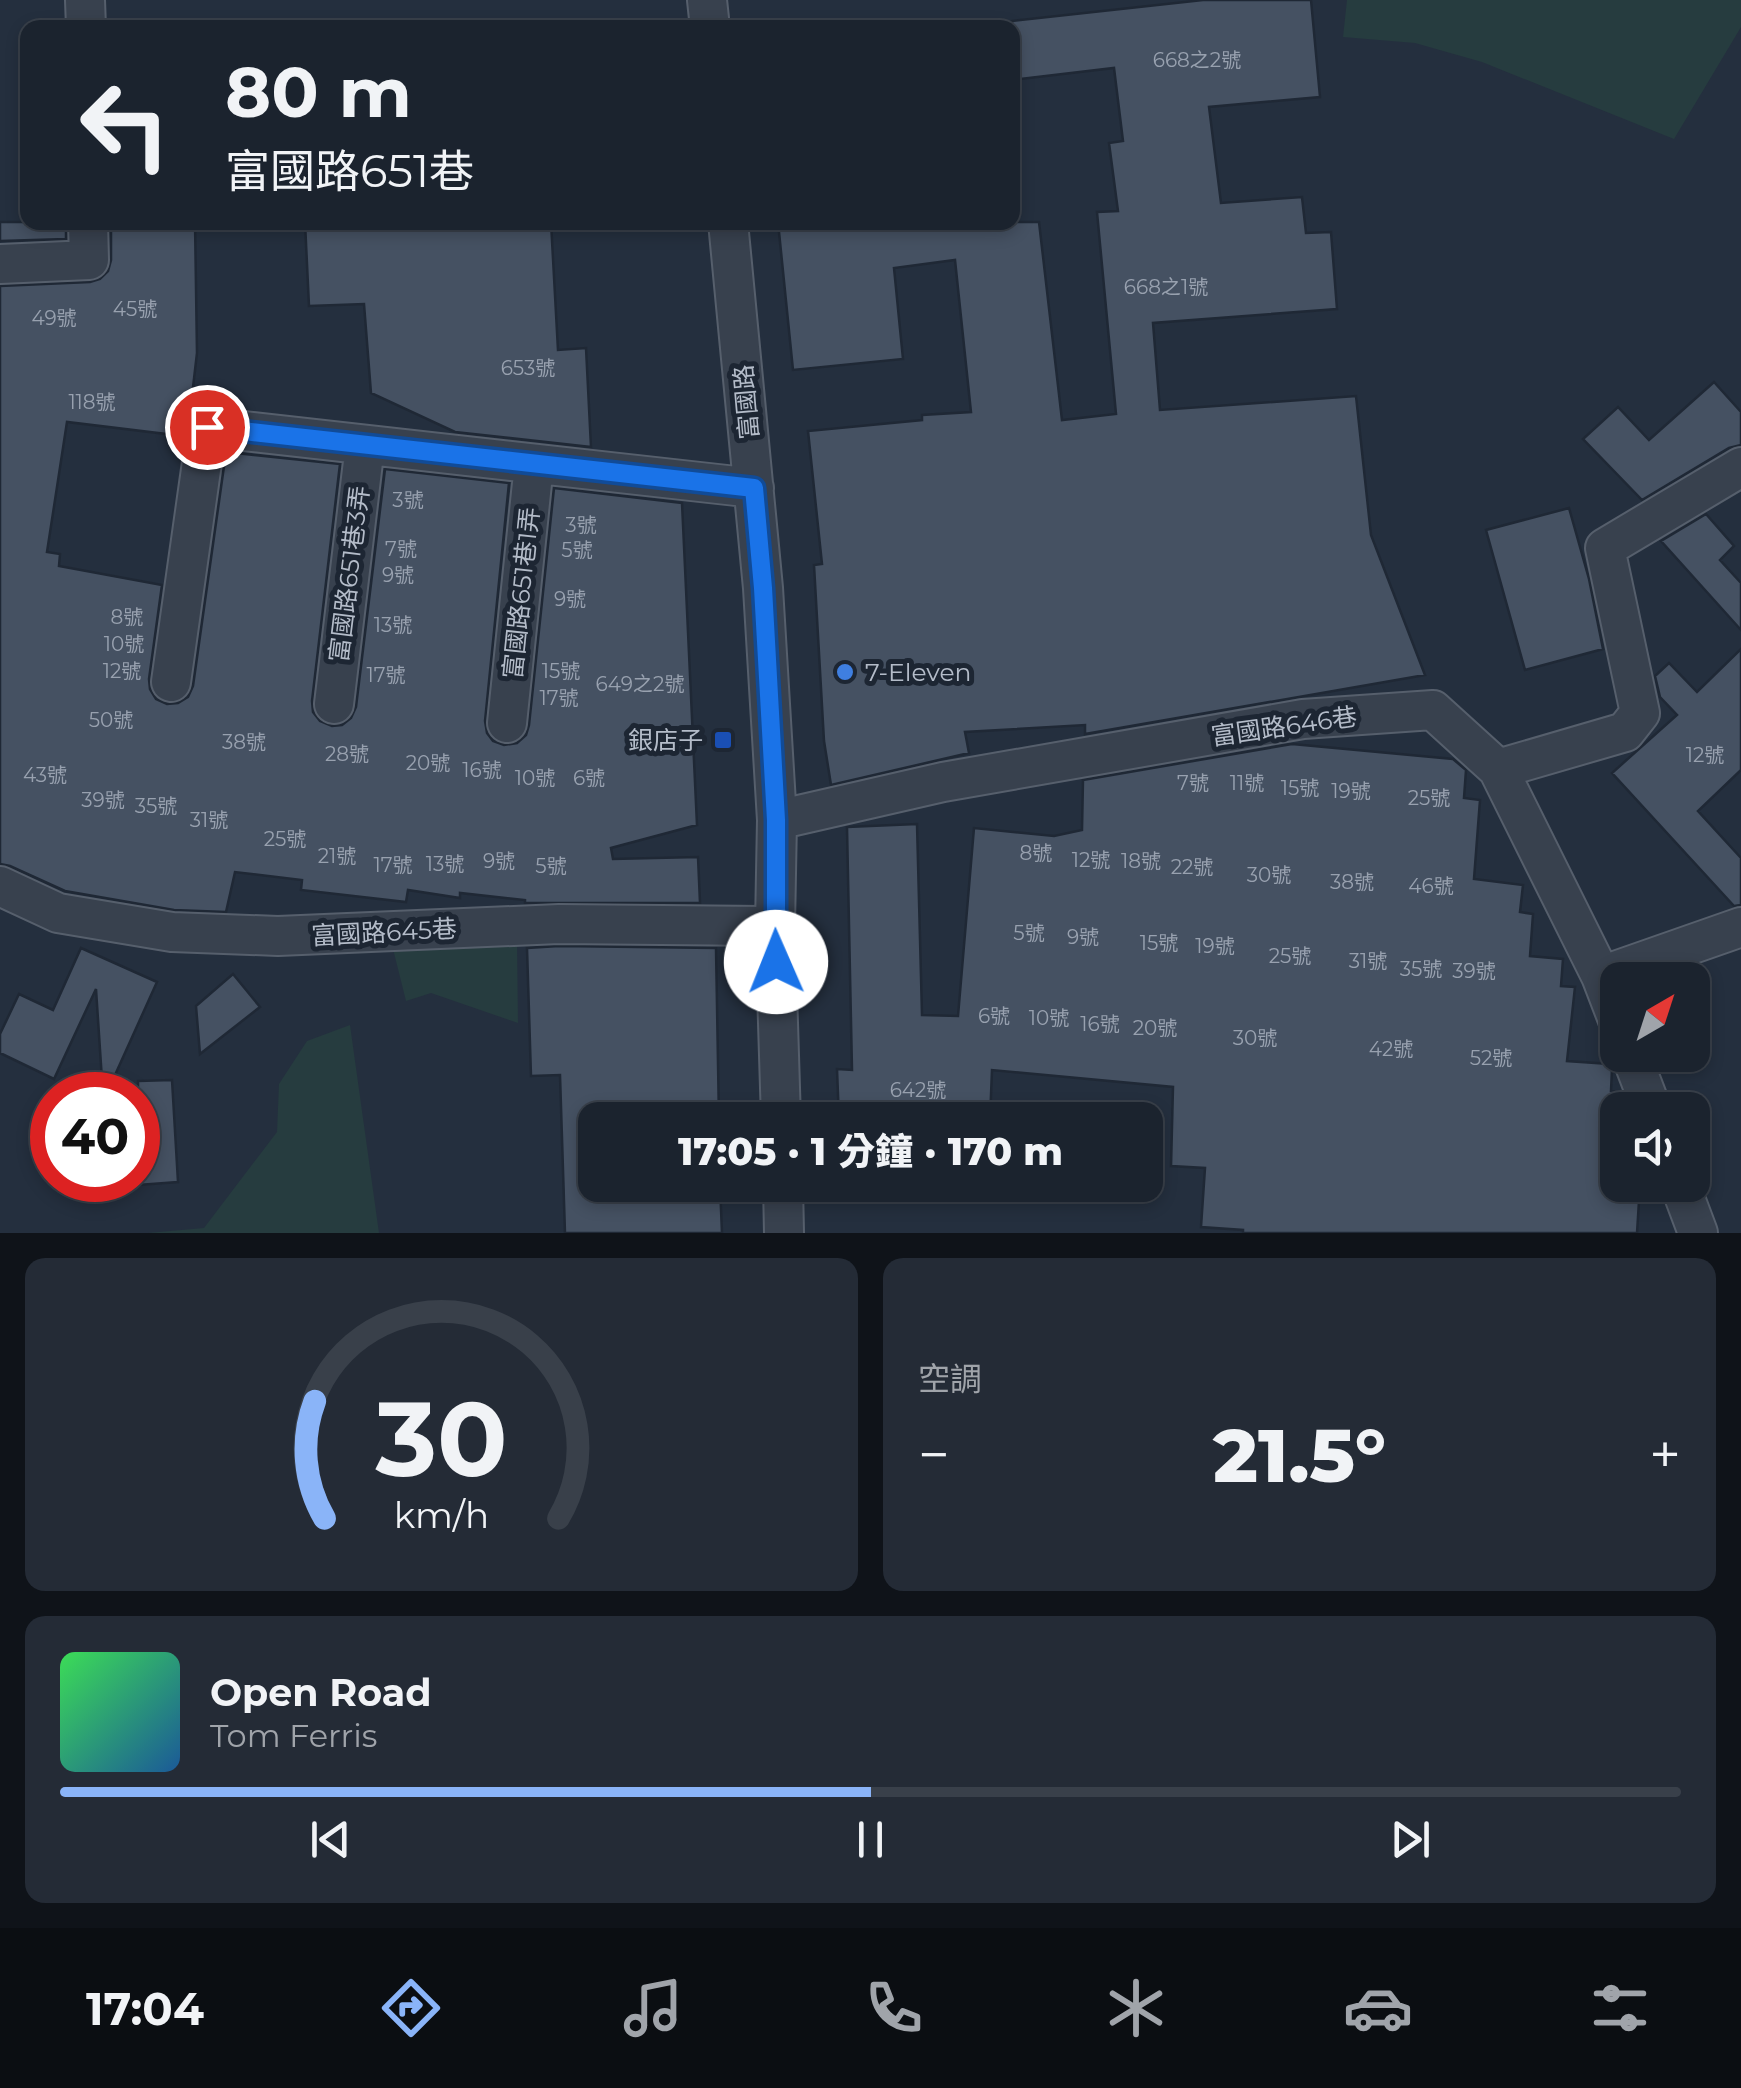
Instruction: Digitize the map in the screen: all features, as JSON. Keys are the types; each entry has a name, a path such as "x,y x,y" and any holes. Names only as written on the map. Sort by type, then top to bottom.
{"street":[{"path":"0,264 89,260 88,230"},
{"name":"富國路","path":"729,230 763,588 776,820 780,1102"},
{"path":"171,682 207,427 754,488"},
{"name":"富國路651巷3弄","path":"334,704 365,444"},
{"name":"富國路651巷1弄","path":"508,723 534,464"},
{"path":"1498,769 1625,732 1640,713 1605,548 1741,467"},
{"name":"富國路646巷","path":"776,820 943,782 1304,719 1433,710 1498,769 1600,974"},
{"name":"富國路645巷","path":"0,886 58,913 190,932 278,936 559,924 775,926"},
{"path":"1642,962 1741,928"},
{"path":"783,1202 784,1233"},
{"path":"1686,1202 1698,1233"}],"green space":[{"path":"1347,0 1741,0 1741,27 1674,139 1482,62 1415,43 1343,37"},
{"path":"517,939 518,1023 431,993 406,1001 392,945"},
{"path":"350,1025 379,1233 148,1233 204,1228 277,1132 279,1084 307,1041"}],"building":[{"path":"1203,0 1311,0 1320,97 1209,107 1221,203 1302,197 1306,233 1331,232 1337,309 1153,323 1160,410 1356,396 1371,535 1425,675 1085,734 1085,725 965,732 969,753 831,785 824,741 814,565 822,564 808,431 971,412 955,260 894,268 903,359 793,370 779,230 1020,230 1020,222 1039,222 1062,420 1116,414 1097,212 1118,211 1109,143 1123,141 1114,68 1020,79 1020,20"},
{"path":"0,222 20,222 20,230 66,230 66,239 0,241"},
{"path":"111,230 195,230 197,353 190,413 183,436 67,422 47,552 60,554 59,566 162,585 149,679 156,699 178,703 188,697 193,686 226,452 340,464 312,701 313,712 320,721 332,726 351,718 356,707 385,469 509,483 485,721 493,741 504,745 517,743 526,735 529,725 554,488 682,503 697,825 611,848 613,859 698,857 700,903 525,903 408,890 406,902 301,890 302,880 235,872 226,912 174,910 65,891 0,864 0,286 90,282 108,271"},
{"path":"305,230 551,230 558,350 586,348 591,447 455,432 371,393 364,304 309,306"},
{"path":"1714,382 1741,412 1741,445 1729,448 1642,500 1583,439 1618,407 1649,440"},
{"path":"1569,508 1603,649 1525,670 1486,530"},
{"path":"1706,514 1734,546 1720,560 1741,583 1741,630 1661,541"},
{"path":"1741,649 1741,770 1698,811 1741,858 1741,905 1734,906 1612,773 1677,715 1660,697 1655,676 1669,663 1697,692"},
{"path":"1292,744 1453,759 1466,770 1464,798 1480,800 1474,879 1523,885 1520,912 1533,914 1530,956 1563,959 1561,986 1575,987 1567,1061 1600,1063 1600,1072 1612,1072 1611,1091 1618,1092 1600,1092 1600,1202 1639,1202 1637,1233 1243,1233 1201,1227 1205,1168 1171,1166 1173,1087 992,1070 991,1102 838,1102 837,1069 852,1070 847,827 917,824 922,1015 958,1016 974,828 1054,836 1082,830 1083,780"},
{"path":"81,948 157,982 116,1072 101,1072 96,989 57,1072 39,1072 0,1053 0,1034 19,994 53,1010"},
{"path":"527,948 716,948 719,1102 578,1102 578,1202 721,1202 722,1233 565,1233 560,1075 531,1076"},
{"path":"233,974 260,1007 200,1054 196,1006"},
{"path":"160,1080 172,1080 178,1182 160,1183"}],"place":[{"name":"7-Eleven","path":"845,672"},
{"name":"銀店子","path":"723,740"}],"route":[{"path":"207,427 754,488 776,820 776,962"}]}
